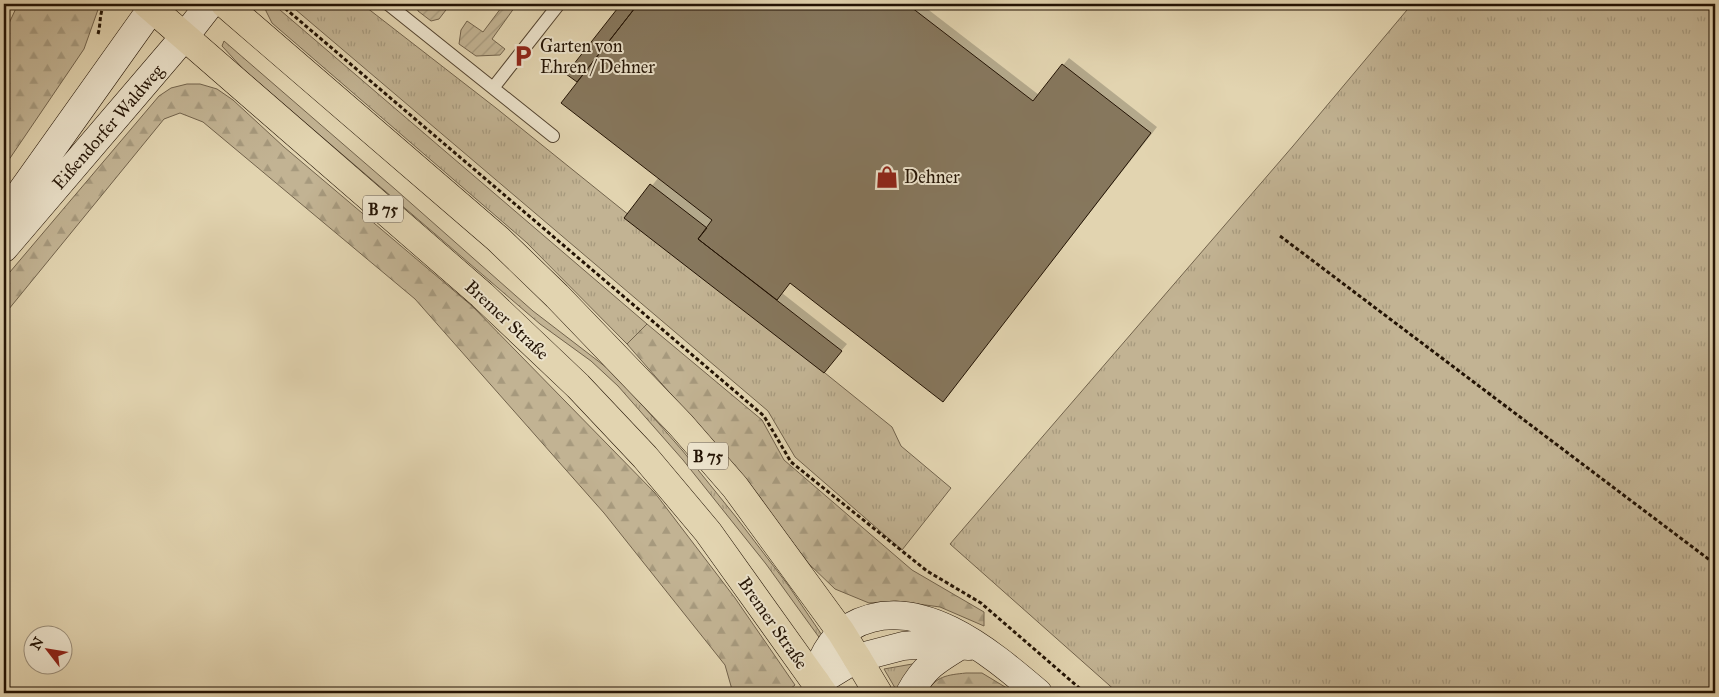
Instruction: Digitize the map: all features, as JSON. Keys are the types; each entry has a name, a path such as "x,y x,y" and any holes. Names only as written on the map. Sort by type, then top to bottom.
{"main road":[{"name":"Eißendorfer Waldweg","path":"4,248 185,36 210,4"},
{"name":"B 75","path":"225,4 498,239 557,296 681,425 735,486 841,632 857,658"},
{"name":"Eißendorfer Waldweg","path":"4,216 151,5"},
{"name":"Bremer Straße","path":"151,5 482,295 578,386 645,457 708,532 819,688"},
{"name":"Bremer Straße","path":"819,688 818,672 824,656 841,632 873,617 900,615 937,624 1038,693"},
{"name":"Bremer Straße","path":"819,688 857,658 903,646 936,643 970,646"},
{"path":"910,693 923,672 931,664 970,646"},
{"path":"857,658 878,693"}],"lane":[{"path":"388,4 553,136"},
{"path":"493,88 559,4"}],"path":[{"path":"101,9 105,4"},
{"path":"280,4 764,416 791,462 926,571 981,603 1084,693"},
{"path":"1280,236 1715,564"}],"green space":[{"path":"18,4 100,4 84,49 4,167 4,34"},
{"path":"264,4 273,4 647,324 627,344 526,242 272,23"},
{"path":"289,4 362,4 496,108 892,427 901,446 951,488 902,550 795,457 768,411"},
{"path":"416,4 447,4 449,6 439,19 431,21 418,11"},
{"path":"504,4 517,4 492,39 505,49 500,55 476,56 459,44 461,30 467,21 483,32"},
{"path":"1412,4 1715,4 1715,693 1118,693 950,544 1293,146"},
{"path":"224,41 533,311 615,374 682,450 736,517 788,585 824,638 821,640 766,564 683,460 618,386 591,361 540,324 244,70 222,46"},
{"path":"187,84 200,84 217,89 233,100 284,147 472,306 655,493 735,598 795,685 785,693 733,693 725,665 604,513 415,299 203,122 180,113 164,119 4,315 4,279 159,96 171,88"},
{"path":"647,324 762,420 784,460 912,570 984,612 984,626 940,607 896,601 869,603 835,589 809,564 744,478 627,344"},
{"path":"918,663 898,693 884,669"},
{"path":"966,673 982,673 1015,693 926,693 934,683 943,677"}],"building":[{"path":"621,4 638,4 577,82 566,74"},
{"name":"Dehner","path":"638,4 907,4 1033,101 1062,64 1151,133 943,402 790,283 777,300 698,239 712,220 561,103"},
{"path":"650,184 707,228 698,239 842,351 824,373 624,218"}],"place":[{"name":"Garten von Ehren / Dehner","path":"523,56"},
{"name":"Dehner","path":"887,177"}]}
